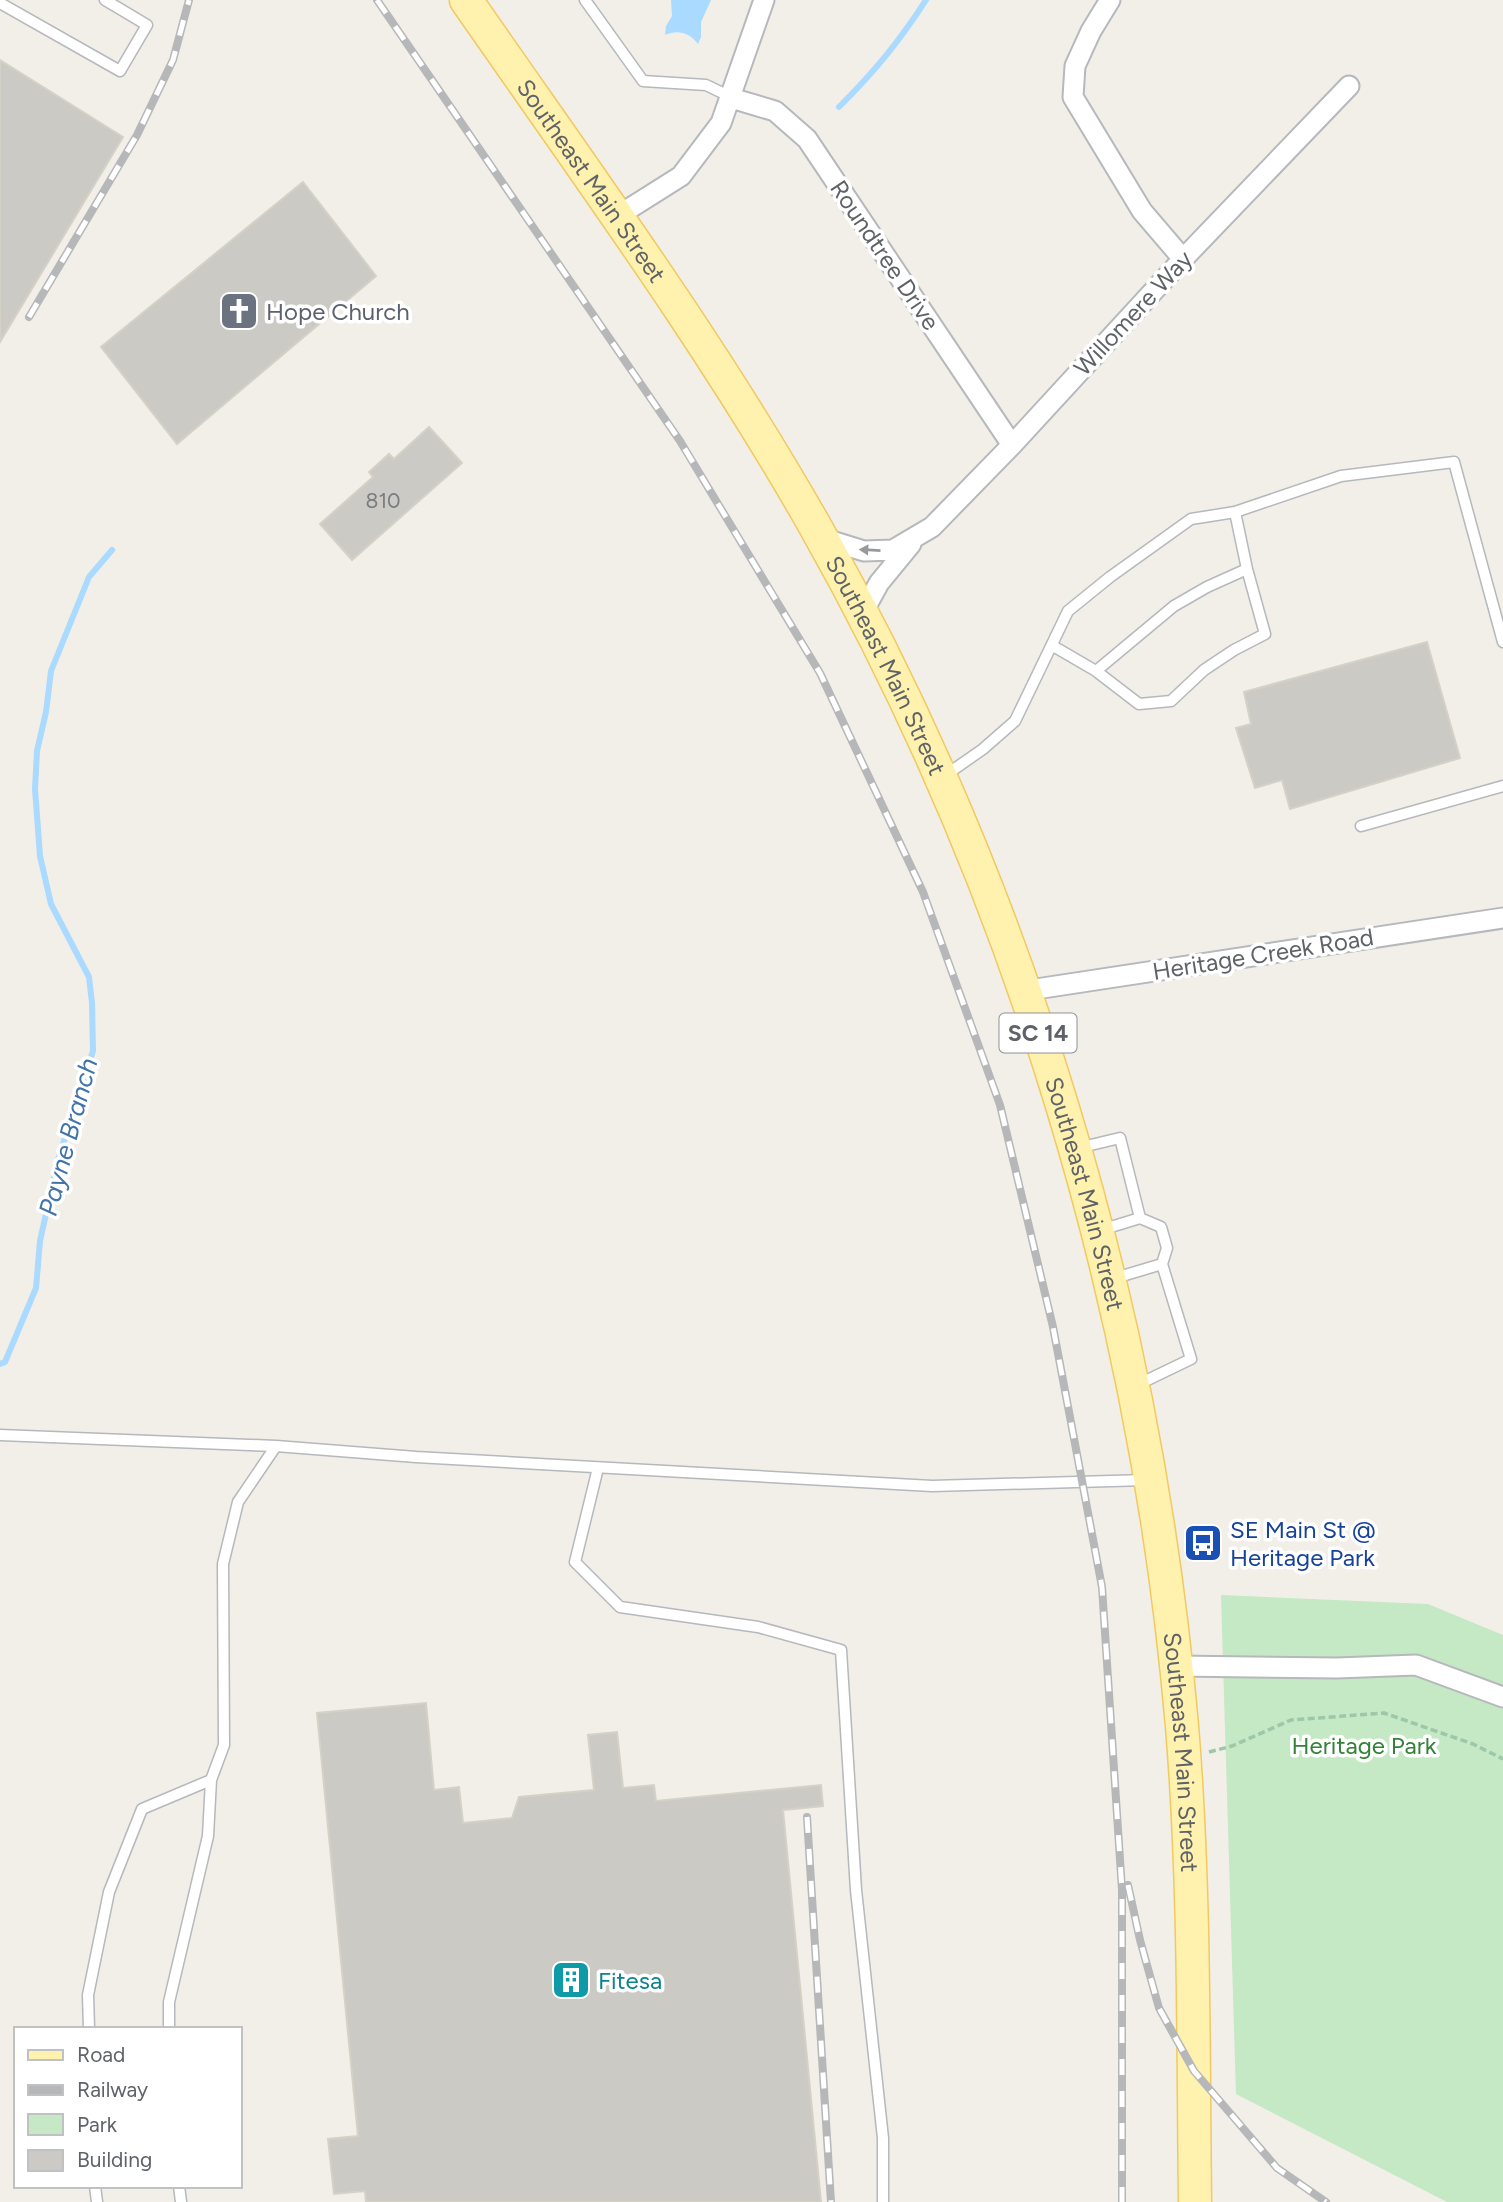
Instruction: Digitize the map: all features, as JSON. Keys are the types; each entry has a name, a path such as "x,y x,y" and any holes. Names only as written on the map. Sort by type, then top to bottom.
{"main road":[{"name":"Southeast Main Street","path":"466,0 718,365 822,538 921,735 984,884 1023,991 1074,1149 1097,1231 1133,1387 1150,1480 1176,1666 1184,1758 1192,1977 1195,2202"}],"street":[{"path":"615,217 681,176 721,123 764,0"},
{"path":"1111,0 1091,31 1075,66 1073,97 1142,211 1183,258"},
{"name":"Willomere Way","path":"822,538 864,551 893,550 932,527 1012,445 1183,258 1349,86"},
{"name":"Roundtree Drive","path":"731,98 775,111 807,139 1012,445"},
{"name":"Willomere Way","path":"862,614 879,583 916,538"},
{"name":"Heritage Creek Road","path":"1023,991 1503,918"},
{"path":"1176,1666 1337,1668 1416,1665 1503,1698"}],"lane":[{"path":"0,4 120,71 147,25 105,0"},
{"path":"585,0 643,81 706,85 731,98"},
{"path":"940,780 1015,721 1068,611 1110,577 1191,519 1235,512 1341,476 1454,462 1503,642"},
{"path":"1053,646 1096,671 1139,704 1171,701 1204,670 1265,634 1235,512"},
{"path":"1096,671 1174,606 1247,569"},
{"path":"1361,826 1503,786"},
{"path":"1074,1149 1120,1138 1140,1218"},
{"path":"1097,1231 1140,1218 1161,1227 1167,1248 1162,1264 1191,1359 1133,1387"},
{"path":"1108,1280 1162,1264"},
{"path":"0,1434 276,1446 598,1468 932,1486 1150,1480"},
{"path":"169,2027 169,2002 208,1836 211,1780 223,1745 223,1564 238,1503 276,1446"},
{"path":"598,1468 575,1562 620,1607 758,1627 841,1650 856,1889 883,2138 883,2202"},
{"path":"89,2027 88,1995 109,1892 142,1810 211,1780"}],"path":[{"path":"1184,1758 1232,1746 1291,1720 1384,1713 1474,1744 1503,1759"}],"green space":[{"name":"Heritage Park","path":"1221,1595 1428,1604 1503,1635 1503,2202 1447,2202 1236,2094"}],"water":[{"path":"671,0 711,0 701,22 698,44 683,33 665,35 666,26 672,16"}],"building":[{"path":"0,60 123,137 0,342"},
{"name":"Hope Church","path":"303,182 376,276 177,444 101,347"},
{"path":"429,427 462,463 352,560 320,524 373,477 369,472 389,454 394,459"},
{"path":"1427,642 1460,758 1290,809 1282,780 1255,788 1236,728 1251,724 1244,692"},
{"name":"Fitesa","path":"426,1703 434,1790 459,1787 463,1823 512,1818 519,1797 594,1790 588,1735 617,1732 623,1788 654,1785 656,1801 821,1785 823,1806 783,1810 821,2202 366,2202 365,2191 334,2194 328,2139 358,2136 317,1713"}],"waterway":[{"path":"839,107 886,56 926,0"},
{"name":"Payne Branch","path":"0,1364 5,1362 36,1288 40,1241 58,1160 93,1051 89,977 51,904 40,856 35,789 37,751 46,712 51,671 89,577 112,550"}],"railway":[{"path":"29,317 137,135 173,60 189,0"},
{"path":"377,0 680,441 820,673 923,892 1000,1105 1053,1327 1102,1587 1122,1890 1122,2202"},
{"path":"807,1817 831,2202"},
{"path":"1128,1885 1159,2008 1194,2071 1277,2168 1326,2202"}],"place":[{"name":"Hope Church","path":"239,311"},
{"name":"SE Main St @ Heritage Park","path":"1203,1543"},
{"name":"Fitesa","path":"571,1980"}]}
